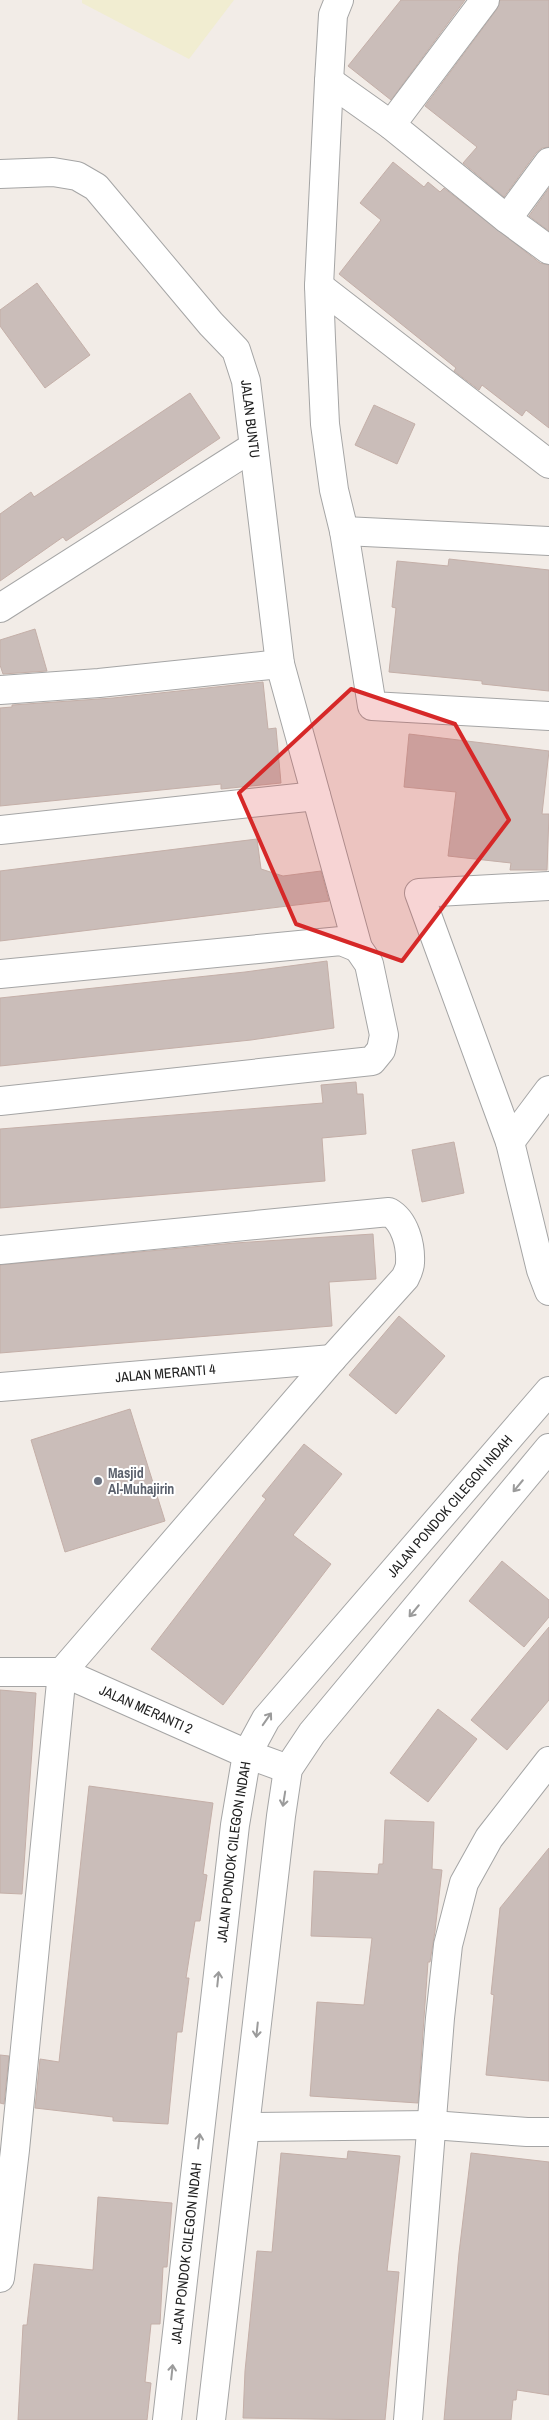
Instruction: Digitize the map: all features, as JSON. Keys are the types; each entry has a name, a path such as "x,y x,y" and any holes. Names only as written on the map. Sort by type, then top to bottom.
{"street":[{"path":"339,0 333,15 319,286 325,424 334,490 344,531 372,706 549,716"},
{"path":"391,125 485,0"},
{"path":"329,80 391,125 507,219 549,250"},
{"path":"507,219 549,162"},
{"name":"JALAN BUNTU","path":"0,174 61,173 77,176 96,187 211,324 236,350 246,381 280,664 358,948 369,964 384,1035 381,1050 372,1062 0,1101"},
{"path":"319,286 549,464"},
{"path":"0,608 253,447"},
{"path":"344,531 549,542"},
{"path":"0,690 118,681 280,664"},
{"path":"0,830 316,796"},
{"path":"549,886 419,893 510,1142 541,1270 549,1291"},
{"path":"0,974 341,941 358,948"},
{"path":"510,1142 549,1090"},
{"path":"0,1250 389,1212 402,1224 410,1264 405,1278 332,1359 62,1672 8,2149 0,2278"},
{"name":"JALAN MERANTI 4","path":"0,1387 332,1359"},
{"name":"JALAN PONDOK CILEGON INDAH","path":"167,2420 235,1825 246,1754 266,1719 549,1390"},
{"path":"211,2420 276,1856 288,1769 312,1733 549,1448"},
{"name":"JALAN MERANTI 2","path":"0,1672 62,1672 246,1754 288,1769"},
{"path":"408,2420 448,1946 464,1883 489,1838 549,1761"},
{"path":"246,2127 432,2125 549,2132"}],"highlighted area":[{"path":"351,689 455,724 509,820 402,961 296,924 239,793"}],"shaded area":[{"path":"82,0 234,0 189,59 82,3"}],"building":[{"path":"401,0 465,0 391,100 348,66"},
{"path":"500,0 549,0 549,147 542,148 536,153 504,197 463,163 477,147 425,106 497,9"},
{"path":"393,162 424,187 428,182 440,192 444,188 540,263 549,265 549,428 526,410 522,416 482,385 479,390 454,371 456,368 339,274 381,220 360,203"},
{"path":"549,188 549,231 529,216"},
{"path":"37,283 90,355 45,388 0,326 0,310"},
{"path":"190,393 220,438 66,541 63,537 0,581 0,514 31,492 34,497"},
{"path":"374,405 415,424 397,464 355,445"},
{"path":"449,559 549,570 549,691 482,684 482,681 389,672 396,608 392,607 397,561 448,566"},
{"path":"35,629 47,671 3,674 0,665 0,640"},
{"path":"263,682 268,729 276,728 281,783 221,789 221,784 0,806 0,708 12,707 12,705 113,698"},
{"path":"409,734 549,751 542,814 549,814 547,870 510,870 511,863 448,856 456,792 404,787"},
{"path":"257,839 261,869 283,876 321,871 329,901 0,941 0,871"},
{"path":"327,961 334,1028 251,1040 0,1066 0,998 245,972"},
{"path":"356,1082 357,1094 363,1094 366,1134 322,1138 325,1181 0,1208 0,1129 323,1103 321,1085"},
{"path":"454,1142 464,1193 422,1202 412,1150"},
{"path":"373,1234 376,1279 329,1282 332,1326 0,1353 0,1265 235,1243"},
{"path":"399,1316 445,1356 396,1414 349,1375"},
{"name":"Masjid Al-Muhajirin","path":"130,1409 165,1521 65,1552 31,1440"},
{"path":"304,1444 342,1474 293,1535 331,1564 223,1705 151,1649 266,1499 262,1496"},
{"path":"502,1561 549,1600 549,1617 524,1647 469,1601"},
{"path":"549,1627 549,1700 507,1750 471,1720"},
{"path":"0,1690 36,1693 22,1894 0,1893"},
{"path":"438,1709 477,1739 428,1802 390,1773"},
{"path":"89,1786 213,1803 203,1874 207,1875 200,1921 195,1921 186,1978 189,1978 182,2032 177,2032 168,2124 113,2121 113,2117 35,2108 40,2059 59,2062"},
{"path":"385,1820 434,1822 432,1869 442,1870 435,1931 430,1962 428,1962 418,2103 310,2096 317,2002 364,2005 372,1938 311,1936 314,1871 378,1874 379,1864 383,1864"},
{"path":"549,1848 549,2081 486,2075 494,1995 491,1994 500,1908"},
{"path":"0,2055 9,2056 4,2104 0,2103"},
{"path":"348,2151 400,2156 387,2271 399,2272 385,2420 243,2418 245,2371 257,2251 272,2252 281,2153 347,2159"},
{"path":"471,2153 549,2162 549,2395 517,2390 516,2400 513,2400 511,2420 444,2420 459,2253"},
{"path":"98,2197 172,2203 167,2267 163,2267 160,2324 151,2324 145,2382 151,2383 147,2420 18,2420 23,2325 27,2325 34,2264 93,2270"}],"place":[{"name":"Masjid Al-Muhajirin","path":"98,1481"}]}
